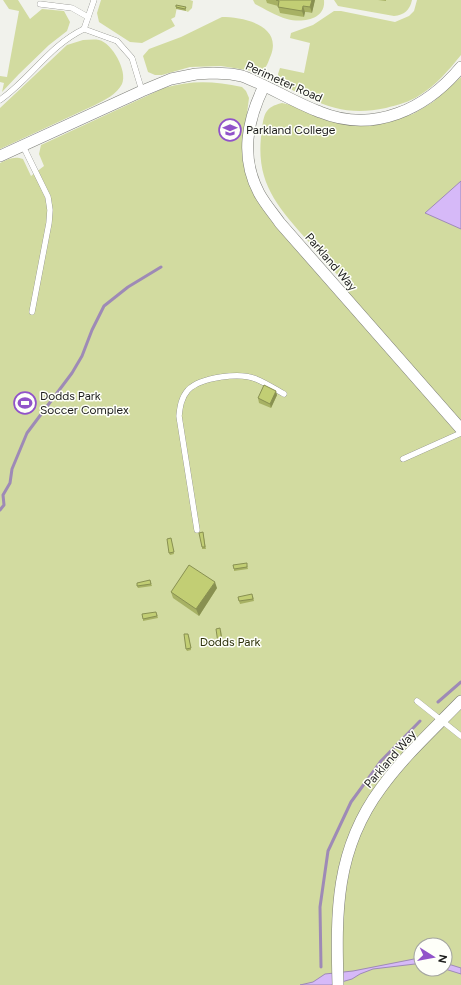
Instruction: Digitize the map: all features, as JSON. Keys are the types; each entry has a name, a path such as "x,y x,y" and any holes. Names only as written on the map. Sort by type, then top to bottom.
{"street":[{"name":"Perimeter Road","path":"0,156 142,91 180,77 213,73 242,76 302,105 325,114 349,119 368,119 400,113 428,99 461,67"},
{"name":"Parkland Way","path":"264,86 250,120 248,146 251,173 258,192 280,223 461,429"},
{"name":"Parkland Way","path":"338,985 337,917 339,895 343,872 353,838 367,808 395,770 461,701"}],"lane":[{"path":"84,29 94,0"},
{"path":"40,4 72,8 88,17"},
{"path":"0,100 54,49 77,32 84,29 118,41 132,58 142,91"},
{"path":"23,146 48,198 50,210 49,223 32,312"},
{"path":"197,530 179,416 181,401 188,391 196,384 239,375 256,379 284,394"},
{"path":"403,459 461,432"},
{"path":"417,701 461,736"}],"green space":[{"path":"3,0 18,0 30,19 42,9 64,11 70,22 67,31 49,45 2,92 4,83 0,82 0,76 7,77 19,11 9,9"},
{"path":"101,0 193,1 192,8 188,12 186,9 177,7 175,17 171,19 175,26 142,43 130,42 99,22 97,13"},
{"path":"253,0 268,0 304,17 305,12 312,13 315,0 324,0 324,7 317,16 299,21 279,16 255,4"},
{"path":"334,0 412,0 410,7 406,11 394,16 338,6"},
{"path":"417,0 461,0 461,55 437,82 412,100 375,110 347,110 328,106 280,83 278,74 280,68 304,73 310,43 290,38 291,33 313,25 334,11 341,11 395,22 409,16 414,11"},
{"path":"222,17 231,17 250,21 266,30 271,36 273,45 271,55 264,69 260,72 221,66 190,67 162,75 155,75 148,72 143,56 149,49 181,37"},
{"path":"83,40 99,40 109,46 114,52 123,72 122,84 120,88 99,103 0,149 0,108 67,45"},
{"name":"Dodds Park","path":"461,77 461,181 426,213 461,229 461,985 0,985 0,163 8,159 23,159 31,176 44,166 39,154 41,145 164,88 174,85 203,82 242,87 246,91 249,98 245,129 246,171 342,300 350,290 286,216 270,191 261,163 260,147 266,112 272,107 282,103 379,124 413,114 433,102"}],"shaded area":[{"path":"461,181 461,229 425,213"},
{"path":"413,959 413,964 373,969 352,979 331,985 300,985 313,982 325,974 353,971"},
{"path":"453,966 461,968 461,974 453,972"}],"building":[{"path":"276,0 312,0 310,7 303,6 302,11 278,7 279,1"},
{"path":"176,5 186,7 185,9 176,7"},
{"path":"264,385 276,391 270,404 258,398"},
{"path":"203,532 205,547 202,547 199,533"},
{"path":"171,538 174,552 169,553 167,539"},
{"path":"247,563 247,567 234,569 233,565"},
{"path":"189,565 215,582 196,609 171,592"},
{"path":"150,580 151,584 137,586 137,583"},
{"path":"252,594 253,599 239,601 238,597"},
{"path":"156,612 157,616 143,619 142,614"},
{"path":"220,628 222,642 218,643 216,629"},
{"path":"184,634 188,634 191,648 186,649"}],"waterway":[{"path":"0,510 4,505 3,495 10,483 12,469 27,433 72,373 82,356 92,330 104,306 128,287 161,267"},
{"path":"438,702 461,682"},
{"path":"321,967 320,907 328,851 351,802 381,761 420,721"}],"place":[{"name":"Parkland College","path":"230,130"},
{"name":"Dodds Park Soccer Complex","path":"25,403"}]}
